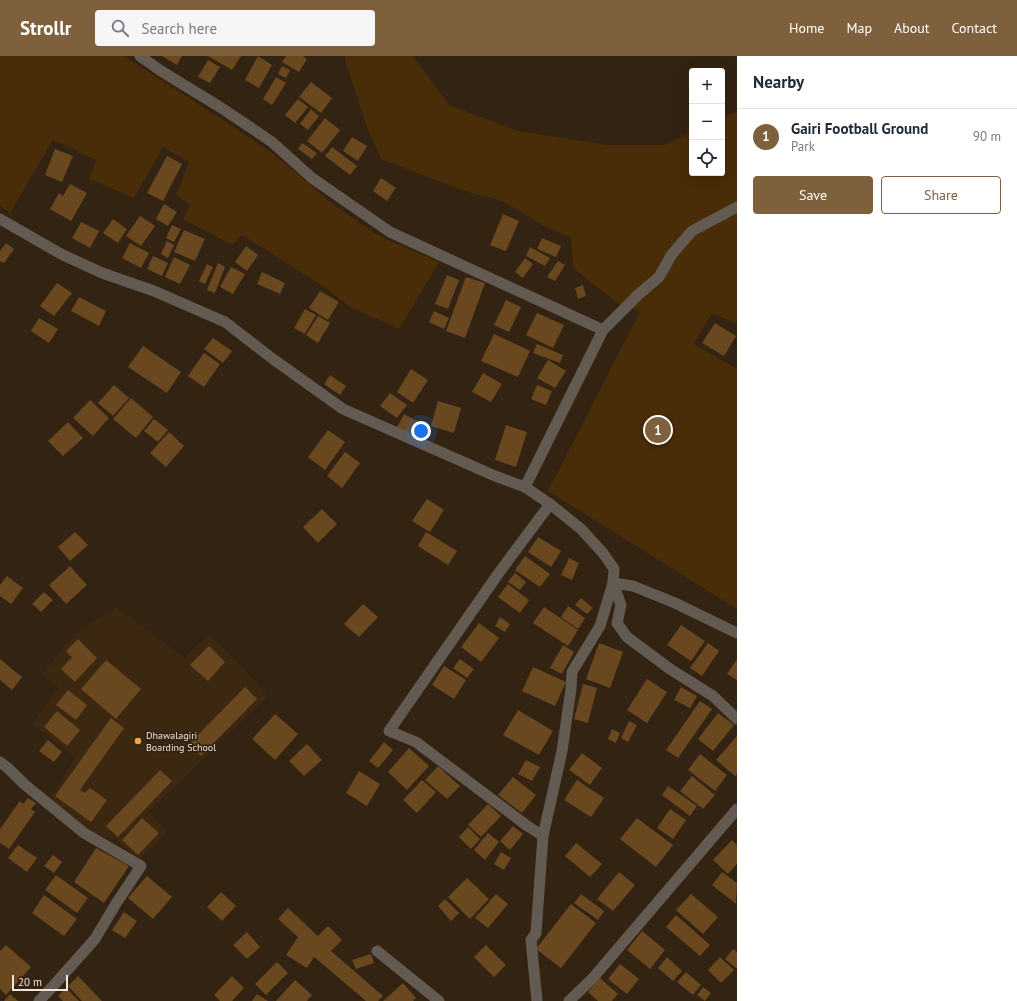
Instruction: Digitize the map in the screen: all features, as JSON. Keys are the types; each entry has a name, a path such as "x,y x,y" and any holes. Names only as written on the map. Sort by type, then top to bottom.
{"street":[{"path":"140,56 272,142 312,178 390,232 603,330"},
{"path":"524,487 603,330 639,294 659,277 672,254 692,231 737,207"},
{"path":"0,219 62,254 102,273 154,291 225,322 273,359 343,409 488,473 524,487 550,504 581,529 603,553 614,569 613,583 600,626 572,672 562,751 543,836 536,933 531,940 537,1001"},
{"path":"543,836 526,825 416,742 389,731 498,574 550,504"},
{"path":"613,583 633,586 675,603 737,633"},
{"path":"613,583 621,605 617,623 627,637 670,669 713,696 737,719"},
{"path":"0,762 24,784 84,833 141,866 95,939 39,1001"},
{"path":"569,1001 592,979 737,809"},
{"path":"377,951 439,1001"}],"shaded area":[{"path":"0,56 124,56 274,154 334,205 379,236 439,262 399,329 350,307 321,285 242,235 232,245 183,219 190,205 176,195 189,162 163,147 134,198 89,179 96,160 53,140 10,213 0,206"},
{"path":"345,56 413,56 449,105 518,131 608,145 664,145 689,133 689,176 725,176 725,117 737,111 737,324 712,313 694,344 737,369 737,609 548,491 640,312 617,303 573,268 571,238 546,227 502,201 461,190 381,159 366,125"},
{"name":"Dhawalagiri Boarding School","path":"116,607 184,657 209,634 247,672 268,696 149,812 168,831 140,859 117,841 94,833 49,801 75,758 32,724 58,687 42,674 75,634"}],"building":[{"path":"162,56 182,56 177,65"},
{"path":"208,56 241,56 232,70"},
{"path":"258,56 272,65 259,88 245,80"},
{"path":"286,56 303,56 307,59 299,72 282,62"},
{"path":"208,60 220,67 210,83 198,77"},
{"path":"282,66 290,70 286,78 278,74"},
{"path":"276,77 286,83 272,105 263,99"},
{"path":"311,82 332,98 321,113 299,97"},
{"path":"298,99 308,107 295,123 285,115"},
{"path":"311,109 319,116 308,130 300,124"},
{"path":"325,118 340,130 322,153 307,141"},
{"path":"352,137 367,146 358,161 343,151"},
{"path":"302,143 317,153 312,159 298,149"},
{"path":"332,147 357,166 350,175 325,156"},
{"path":"55,149 73,156 62,182 45,175"},
{"path":"167,156 182,164 163,201 147,193"},
{"path":"381,178 396,188 387,201 373,191"},
{"path":"70,184 87,193 71,221 50,209 59,193 63,196"},
{"path":"164,204 177,212 168,226 156,219"},
{"path":"503,214 519,221 506,251 490,245"},
{"path":"140,216 155,226 141,246 126,236"},
{"path":"113,219 127,229 118,243 103,233"},
{"path":"81,222 99,231 90,248 72,238"},
{"path":"172,225 181,229 174,242 166,238"},
{"path":"184,230 205,239 195,261 174,252"},
{"path":"542,238 561,246 556,257 537,249"},
{"path":"167,241 174,245 168,258 161,254"},
{"path":"6,243 14,249 4,263 0,261 0,251"},
{"path":"130,243 149,253 141,268 122,258"},
{"path":"246,246 258,255 247,271 235,262"},
{"path":"530,247 550,258 545,266 526,256"},
{"path":"153,256 168,263 162,276 147,269"},
{"path":"174,257 190,265 180,284 165,277"},
{"path":"525,258 533,264 523,278 515,272"},
{"path":"558,261 565,265 555,281 547,277"},
{"path":"218,263 225,267 215,293 207,290"},
{"path":"207,264 213,267 205,284 199,281"},
{"path":"231,267 245,274 233,294 220,287"},
{"path":"262,272 285,283 280,294 257,284"},
{"path":"447,275 459,280 448,309 435,304"},
{"path":"466,277 485,283 465,338 446,331"},
{"path":"57,283 72,293 54,316 40,306"},
{"path":"583,285 586,296 578,299 575,288"},
{"path":"320,291 339,302 328,320 309,308"},
{"path":"79,297 106,311 99,326 71,311"},
{"path":"506,300 521,307 509,332 494,325"},
{"path":"305,309 316,315 305,334 294,328"},
{"path":"434,311 449,318 444,329 429,322"},
{"path":"537,313 564,325 553,348 526,335"},
{"path":"318,316 330,323 318,343 306,335"},
{"path":"39,318 58,329 49,343 31,331"},
{"path":"715,323 736,336 724,356 702,343"},
{"path":"494,334 530,351 518,377 481,361"},
{"path":"213,338 232,351 223,363 204,349"},
{"path":"537,344 563,355 560,363 533,353"},
{"path":"143,346 181,372 167,393 128,367"},
{"path":"204,353 220,364 204,387 188,376"},
{"path":"548,360 566,371 555,388 537,378"},
{"path":"411,369 428,380 413,403 397,392"},
{"path":"483,373 502,384 491,402 472,392"},
{"path":"330,375 346,386 340,395 324,384"},
{"path":"114,385 129,398 113,416 98,403"},
{"path":"537,385 552,391 546,405 531,399"},
{"path":"390,393 407,405 397,418 380,406"},
{"path":"131,398 153,417 136,438 113,419"},
{"path":"90,400 109,418 93,436 73,418"},
{"path":"438,401 461,408 454,433 431,426"},
{"path":"404,414 419,422 412,435 397,427"},
{"path":"154,419 168,430 158,442 144,431"},
{"path":"68,422 83,438 63,456 48,441"},
{"path":"506,425 527,432 516,467 495,460"},
{"path":"328,430 345,442 325,470 308,457"},
{"path":"169,432 184,446 166,467 150,453"},
{"path":"345,452 360,463 342,488 327,476"},
{"path":"427,499 444,510 430,532 412,521"},
{"path":"322,509 337,524 318,543 303,527"},
{"path":"75,532 88,545 70,561 58,547"},
{"path":"426,532 457,551 448,565 418,546"},
{"path":"538,537 561,551 551,567 528,552"},
{"path":"525,556 550,574 540,587 515,570"},
{"path":"569,558 579,563 572,580 561,575"},
{"path":"70,566 87,585 66,604 49,585"},
{"path":"515,573 526,582 520,590 508,582"},
{"path":"7,576 23,588 11,604 0,596 0,585"},
{"path":"508,584 529,600 520,613 498,597"},
{"path":"44,592 53,600 41,612 32,604"},
{"path":"581,598 593,608 587,614 575,605"},
{"path":"363,604 378,617 359,637 344,624"},
{"path":"568,606 585,618 578,629 561,617"},
{"path":"544,607 578,630 568,646 533,623"},
{"path":"500,617 510,624 505,632 495,626"},
{"path":"479,623 499,638 481,662 461,647"},
{"path":"681,625 705,641 691,661 667,645"},
{"path":"78,639 97,658 75,682 61,669 72,657 66,651"},
{"path":"599,643 623,652 610,688 586,679"},
{"path":"708,643 719,651 702,676 690,668"},
{"path":"563,645 574,652 562,674 550,668"},
{"path":"209,646 225,662 208,681 190,665"},
{"path":"0,659 22,677 12,690 0,680"},
{"path":"460,659 474,669 467,678 453,668"},
{"path":"737,659 737,680 727,674"},
{"path":"106,660 141,689 116,719 81,689"},
{"path":"444,666 466,680 454,699 432,685"},
{"path":"533,667 566,682 555,706 522,691"},
{"path":"647,679 667,692 647,723 627,710"},
{"path":"583,684 597,688 588,723 574,719"},
{"path":"245,687 257,699 201,756 189,744"},
{"path":"681,687 697,696 690,708 674,700"},
{"path":"68,690 87,705 76,720 56,705"},
{"path":"700,701 712,709 678,758 666,750"},
{"path":"518,710 553,731 539,755 503,735"},
{"path":"57,711 80,730 67,746 44,727"},
{"path":"718,713 734,725 713,751 698,739"},
{"path":"275,714 298,734 275,760 252,739"},
{"path":"111,718 124,728 80,790 85,793 90,788 107,800 91,822 55,796"},
{"path":"629,721 637,725 628,742 621,738"},
{"path":"612,729 620,733 616,743 608,739"},
{"path":"737,736 737,774 735,776 716,760"},
{"path":"48,740 62,752 54,762 39,751"},
{"path":"384,742 393,750 378,768 369,761"},
{"path":"307,744 322,760 304,776 289,761"},
{"path":"409,748 429,766 407,790 388,772"},
{"path":"582,753 602,768 590,785 569,770"},
{"path":"700,754 727,775 715,791 688,770"},
{"path":"526,760 540,767 532,781 518,774"},
{"path":"438,766 460,786 447,799 425,780"},
{"path":"160,770 172,781 118,837 106,826"},
{"path":"359,771 380,784 367,806 346,793"},
{"path":"692,776 715,795 703,809 680,791"},
{"path":"513,777 536,795 522,813 498,795"},
{"path":"422,780 436,792 417,813 403,800"},
{"path":"577,780 604,798 591,817 564,800"},
{"path":"668,786 697,806 690,816 662,795"},
{"path":"28,798 36,803 31,809 35,812 9,849 0,843 0,829 20,801 23,804"},
{"path":"488,804 501,816 481,837 468,825"},
{"path":"670,809 686,820 673,839 657,828"},
{"path":"142,818 159,833 138,855 122,840"},
{"path":"637,818 673,845 656,867 620,839"},
{"path":"513,826 523,834 510,850 500,841"},
{"path":"468,827 480,839 471,849 459,837"},
{"path":"488,833 499,842 485,860 474,850"},
{"path":"732,840 737,845 737,864 728,874 713,860"},
{"path":"576,843 602,864 590,877 565,856"},
{"path":"18,845 37,858 27,872 8,858"},
{"path":"96,848 129,866 104,903 74,882"},
{"path":"501,852 511,858 504,870 494,864"},
{"path":"53,855 62,862 54,873 44,866"},
{"path":"619,872 635,885 613,911 597,899"},
{"path":"722,872 737,883 736,904 712,885"},
{"path":"56,875 88,898 77,913 45,890"},
{"path":"147,876 172,897 153,919 128,898"},
{"path":"467,878 489,899 470,919 448,897"},
{"path":"221,892 236,906 222,921 207,907"},
{"path":"496,894 508,904 488,928 475,918"},
{"path":"581,894 604,911 598,920 574,903"},
{"path":"691,894 718,917 703,934 676,910"},
{"path":"44,895 77,919 64,936 32,913"},
{"path":"445,899 459,913 451,921 438,906"},
{"path":"571,904 596,923 561,968 536,949"},
{"path":"288,908 318,936 328,926 342,940 331,951 383,996 378,1001 366,1001 314,957 307,968 286,955 298,937 278,919"},
{"path":"124,912 137,921 125,938 112,930"},
{"path":"676,915 710,945 700,956 666,927"},
{"path":"642,931 665,950 650,969 627,950"},
{"path":"247,932 260,947 247,959 233,945"},
{"path":"6,945 31,967 6,995 0,989 0,951"},
{"path":"486,945 506,965 494,977 474,957"},
{"path":"733,949 737,952 737,969 725,959"},
{"path":"371,954 374,963 356,969 352,960"},
{"path":"667,957 682,971 673,981 658,968"},
{"path":"720,957 734,970 721,983 708,970"},
{"path":"277,962 288,973 266,995 255,984"},
{"path":"620,964 639,979 627,994 608,979"},
{"path":"686,972 701,985 693,995 677,982"},
{"path":"78,976 102,1001 82,1001 68,986"},
{"path":"232,976 244,988 232,1001 220,1001 214,995"},
{"path":"600,978 618,994 612,1001 598,1001 588,992"},
{"path":"295,980 312,995 307,1001 276,1001"},
{"path":"403,983 416,998 413,1001 383,1001"},
{"path":"703,987 711,993 705,1001 697,995"},
{"path":"66,988 79,1001 63,1001 58,996"},
{"path":"10,994 18,1001 4,1001"},
{"path":"257,994 268,1001 252,1001"}],"place":[{"name":"Gairi Football Ground","path":"658,430"},
{"name":"Dhawalagiri Boarding School","path":"138,741"}]}
